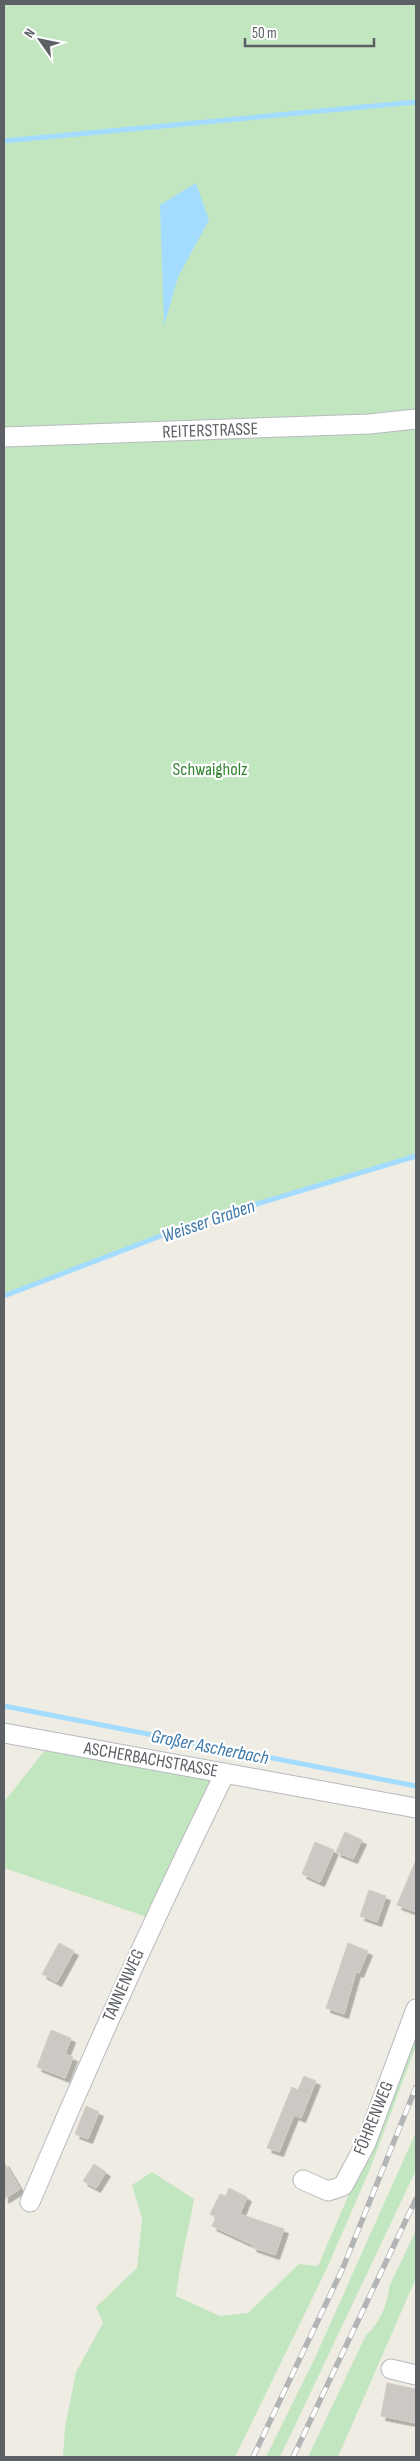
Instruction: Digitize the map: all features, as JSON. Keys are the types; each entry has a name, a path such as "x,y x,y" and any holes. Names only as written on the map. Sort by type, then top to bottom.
{"street":[{"name":"REITERSTRASSE","path":"4,437 369,424 416,419"},
{"name":"ASCHERBACHSTRASSE","path":"4,1733 416,1808"},
{"name":"TANNENWEG","path":"30,2202 88,2064 149,1928 225,1772"},
{"name":"FÖHRENWEG","path":"303,2180 328,2191 343,2186 366,2143 416,2009"},
{"path":"390,2369 416,2375"}],"green space":[{"name":"Schwaigholz","path":"4,4 416,4 416,1156 197,1222 4,1296"},
{"path":"45,1750 218,1781 153,1919 4,1868 4,1802"},
{"path":"416,2021 416,2046 370,2169 327,2268 235,2457 63,2457 65,2427 76,2372 103,2323 96,2307 137,2268 142,2219 132,2185 152,2172 194,2199 176,2296 220,2316 248,2313 299,2264 318,2266 362,2164"},
{"path":"416,2132 416,2170 280,2457 266,2457 314,2360"},
{"path":"416,2230 416,2278 338,2457 308,2457 366,2335 375,2326 382,2313 389,2293 389,2287"}],"water":[{"path":"196,183 209,220 178,277 164,326 160,205"}],"building":[{"path":"345,1832 362,1840 353,1859 336,1852"},
{"path":"315,1842 334,1850 320,1882 302,1874"},
{"path":"416,1860 416,1912 397,1905"},
{"path":"369,1890 386,1896 377,1922 360,1916"},
{"path":"59,1943 74,1951 57,1982 42,1974"},
{"path":"348,1943 368,1951 359,1973 356,1972 344,2014 326,2008"},
{"path":"51,2030 71,2038 65,2054 73,2057 65,2078 37,2067"},
{"path":"304,2076 316,2081 301,2118 294,2115 279,2152 267,2148 292,2087 298,2090"},
{"path":"86,2106 99,2112 88,2139 75,2134"},
{"path":"4,2162 20,2189 4,2199"},
{"path":"94,2164 106,2172 96,2188 83,2181"},
{"path":"229,2188 247,2197 240,2214 284,2229 275,2255 252,2247 253,2245 212,2226 216,2217 210,2214 220,2194 226,2196"},
{"path":"387,2383 416,2389 416,2423 381,2416"}],"waterway":[{"path":"4,141 416,102"},
{"name":"Weisser Graben","path":"4,1296 197,1222 416,1156"},
{"name":"Großer Ascherbach","path":"4,1706 416,1786"}],"railway":[{"path":"253,2457 342,2270 416,2087"},
{"path":"293,2457 416,2199"}]}
